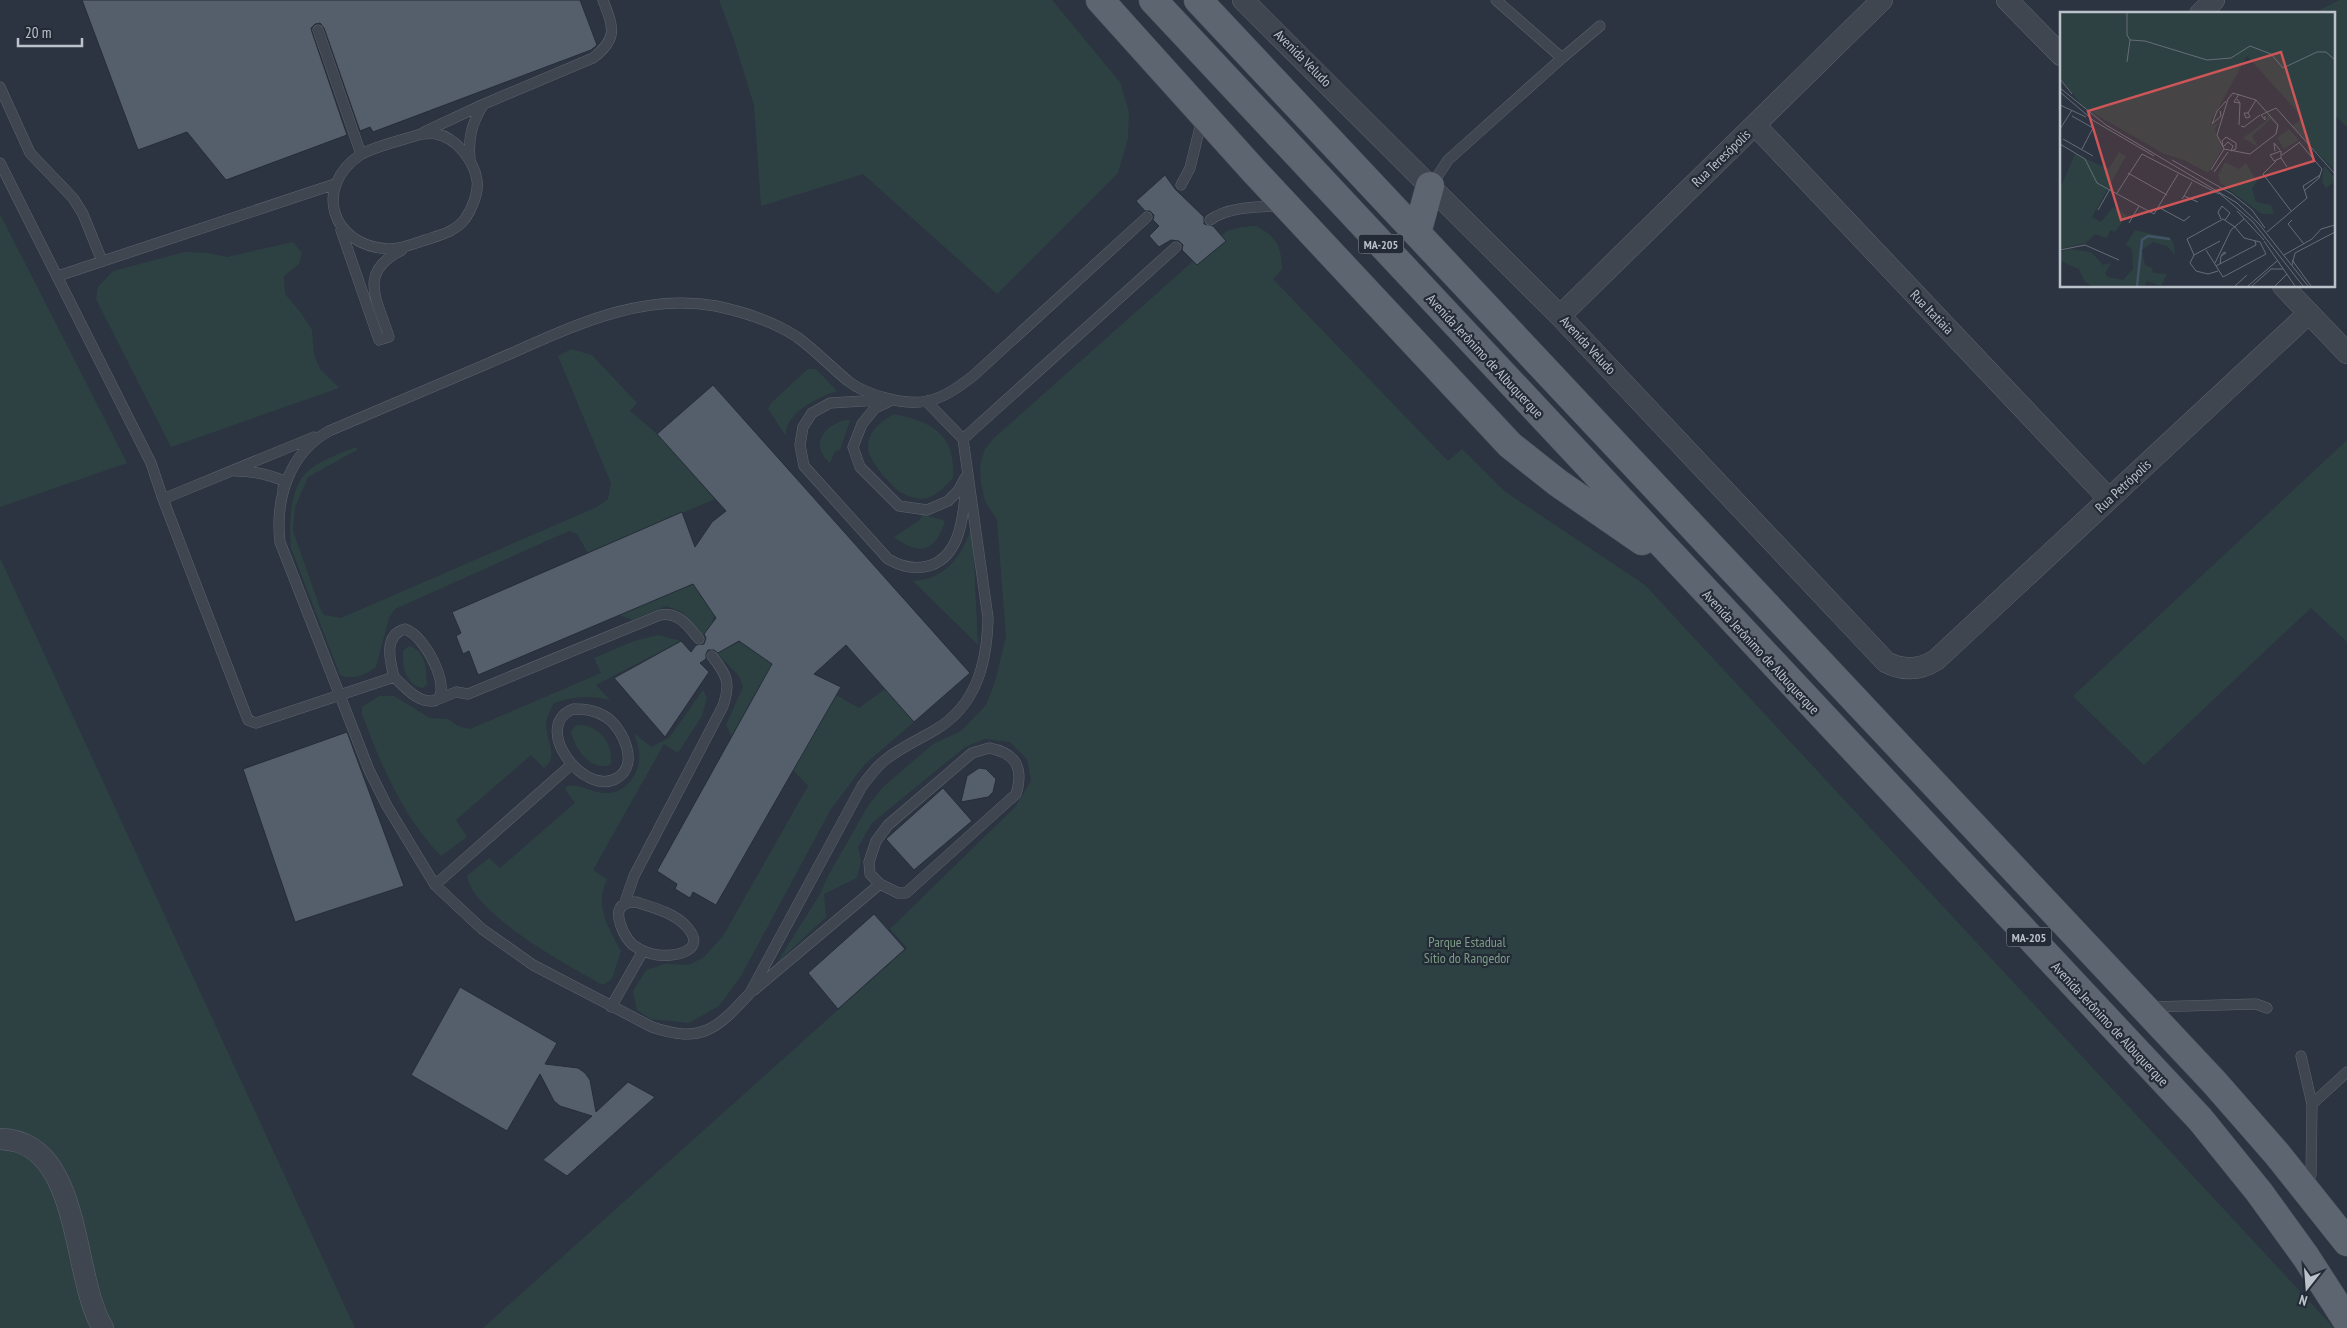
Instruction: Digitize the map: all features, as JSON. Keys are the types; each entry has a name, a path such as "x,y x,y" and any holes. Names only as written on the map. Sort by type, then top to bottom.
{"main road":[{"path":"1100,0 1203,116 1502,437 1537,467 1687,572"},
{"name":"Avenida Jerônimo de Albuquerque","path":"1153,0 1608,489 2200,1119 2259,1192 2306,1257 2347,1321"},
{"name":"MA-205","path":"1198,0 2214,1082 2277,1154 2347,1242"},
{"path":"1416,233 1430,186"},
{"path":"1569,490 1590,494 1608,489 1617,479 1620,472 1621,462 1618,447"},
{"path":"2214,1082 2311,1176 2347,1214"}],"street":[{"name":"Avenida Veludo","path":"1243,0 1560,316 1886,662 1894,666 1910,669 1927,666 1936,660"},
{"path":"2007,0 2060,55"},
{"path":"2202,12 2214,0"},
{"name":"Rua Teresópolis","path":"1560,316 1755,125 1877,2"},
{"name":"Rua Itatiaia","path":"1755,125 2110,498"},
{"path":"2285,288 2347,352"},
{"name":"Rua Petrópolis","path":"1936,660 2309,313"},
{"path":"0,1139 25,1145 39,1154 58,1178 68,1208 86,1282 103,1328"}],"lane":[{"path":"412,245 387,258 375,275 373,291 389,337 379,340 336,212 335,184 341,174 361,154 421,134 484,104 593,58 606,48 611,38 612,29 603,0"},
{"path":"1496,0 1562,58"},
{"path":"1430,186 1448,160 1600,26"},
{"path":"318,30 361,154"},
{"path":"0,88 30,153 73,198 83,214 102,261"},
{"path":"340,225 355,240 376,248 393,249 412,245 449,232 465,219 476,193 477,180 470,160 470,133 474,120 484,104"},
{"path":"1181,185 1190,168 1203,116"},
{"path":"421,134 437,134 451,140 470,160"},
{"path":"0,163 151,463 162,499 248,720 256,722 394,677"},
{"path":"58,276 335,184"},
{"path":"1210,220 1220,213 1254,207 1286,206"},
{"path":"968,474 962,522 956,541 945,555 932,565 917,569 899,566 888,559 804,466 800,445 803,427 812,413 830,403 854,400 927,402 955,389 973,376 1147,217"},
{"path":"963,439 1176,247"},
{"path":"162,499 329,431 581,324 630,307 663,302 692,302 718,307 771,322 797,337 850,383 869,393 891,400"},
{"path":"891,400 875,408 870,414 862,424 853,447 860,467 899,506 927,510 948,501 958,491 968,474"},
{"path":"750,993 862,786 884,760 936,730 958,713 972,695 982,670 988,643 988,618 963,439 927,402"},
{"path":"282,496 296,461 306,447 329,431"},
{"path":"228,472 249,471 270,475 284,482 278,522 280,542 369,770 387,806 435,885 482,929 533,965 611,1007 671,1034 691,1034 710,1030 728,1018 750,993 880,884"},
{"path":"436,700 440,692 441,682 436,665 425,644 412,632 405,629 399,631 390,642 390,657 394,677 422,699 430,702 436,700 456,692 468,694 660,615 668,614 679,617 699,639"},
{"path":"624,904 636,902 664,912 687,927 693,939 692,947 687,952 677,955 656,955 643,951 633,944 624,932 619,917 634,876 727,695 725,673 712,656"},
{"path":"573,708 588,709 607,718 617,729 626,744 629,760 626,771 610,782 598,781 571,765 559,745 557,732 558,720 564,712 573,708"},
{"path":"989,748 1004,751 1014,759 1019,771 1019,783 1016,794 906,893 898,893 880,884 870,874 869,862 876,841 888,825 972,753 989,748"},
{"path":"435,885 571,765"},
{"path":"611,1007 643,951"},
{"path":"2145,1008 2256,1004 2267,1008"},
{"path":"2301,1056 2312,1104 2311,1176"},
{"path":"2312,1104 2347,1072"}],"green space":[{"path":"719,0 1052,0 1120,82 1129,112 1128,138 1118,173 997,294 863,174 761,206 754,105 734,40"},
{"path":"2339,0 2347,0 2347,127 2334,114 2334,12 2316,12"},
{"path":"0,214 127,463 0,507"},
{"name":"Parque Estadual Sítio do Rangedor","path":"1256,226 1274,239 1281,254 1282,269 1273,279 1448,461 1462,449 1504,491 1645,585 2334,1328 483,1328 907,948 890,929 1015,807 1031,781 1027,759 1010,742 985,739 965,747 872,823 858,847 861,861 857,878 824,894 826,917 776,964 819,896 828,876 868,806 883,787 933,744 961,731 986,705 995,682 1006,637 997,520 985,501 981,483 980,465 985,449 994,438 1227,231 1241,227"},
{"path":"293,242 302,253 299,264 284,276 285,294 312,330 314,355 320,369 339,388 171,447 96,299 98,287 113,271 185,252 207,253 227,257"},
{"path":"571,349 592,355 637,403 630,411 657,434 715,499 588,553 577,534 569,531 395,609 389,618 376,667 354,677 340,675 291,548 291,510 300,481 316,465 356,447 357,450 308,477 295,507 293,531 320,608 324,615 341,618 597,507 608,499 611,483 558,356"},
{"path":"808,369 816,369 837,391 821,397 797,413 787,428 786,436 768,409 771,403"},
{"path":"894,414 920,421 930,426 939,432 946,441 950,451 953,463 953,478 939,491 927,498 920,499 900,492 881,472 869,454 868,443 875,428"},
{"path":"850,420 840,450 835,451 830,463 821,449 822,437 831,426"},
{"path":"2347,440 2347,642 2311,608 2144,765 2073,696"},
{"path":"922,514 945,521 941,532 931,545 918,549 894,537 920,520"},
{"path":"972,524 978,645 913,581 935,575 952,563 959,555"},
{"path":"0,558 355,1328 0,1328"},
{"path":"693,584 714,615 712,623 703,635 682,612 666,606 632,620 620,615"},
{"path":"658,635 681,641 596,685 610,700 582,697 554,703 546,722 551,747 549,763 544,768 531,755 456,820 467,837 441,856 415,825 394,790 369,733 362,714 362,707 379,696 394,696 430,718 448,719 458,726 470,729 601,673 594,658 634,641"},
{"path":"740,642 773,665 732,737 726,725 743,687 739,676 717,653"},
{"path":"409,646 419,652 424,661 427,684 423,688 417,686 409,679 404,669 403,651"},
{"path":"885,689 914,722 865,764 831,809 741,976 719,1006 689,1023 651,1019 637,1010 633,991 646,970 665,964 689,965 704,957 723,936 808,786 793,770 836,695 859,708"},
{"path":"703,690 707,698 702,716 678,753 664,744 593,870 607,879 603,889 602,907 607,925 621,951 612,979 603,985 547,953 504,922 486,907 473,891 467,876 489,858 500,868 575,803 565,789 567,786 572,785 608,793 615,792 627,785 636,773 638,766 639,749 634,733 651,747 669,738"},
{"path":"576,725 584,725 598,731 603,736 610,748 611,764 597,765 585,758 576,745 571,731"}],"building":[{"path":"82,0 580,0 597,45 591,50 373,132 370,127 360,131 324,28 320,23 315,24 311,28 312,32 347,135 226,180 187,132 138,150"},
{"path":"1165,175 1175,189 1204,217 1204,224 1213,226 1226,241 1197,265 1182,250 1183,245 1179,241 1171,240 1159,247 1149,236 1159,226 1153,220 1154,215 1150,211 1145,211 1136,201"},
{"path":"713,385 970,673 914,722 846,645 814,674 841,687 716,905 693,892 690,898 675,889 677,884 657,871 772,664 739,641 718,653 714,650 708,650 706,659 700,663 709,672 665,737 614,678 681,641 691,652 696,645 704,644 706,638 704,634 716,618 693,584 478,675 469,651 463,654 456,636 461,633 452,612 682,512 695,547 712,522 726,511 657,434"},
{"path":"347,732 404,886 295,922 243,769"},
{"path":"979,768 986,769 996,779 993,792 988,797 961,802 967,776"},
{"path":"943,788 972,821 914,870 886,839"},
{"path":"874,914 905,949 838,1009 808,973"},
{"path":"460,987 557,1043 545,1064 578,1068 585,1073 590,1080 596,1112 628,1082 655,1097 567,1176 543,1160 592,1116 560,1106 554,1101 540,1074 507,1131 411,1075"}]}
